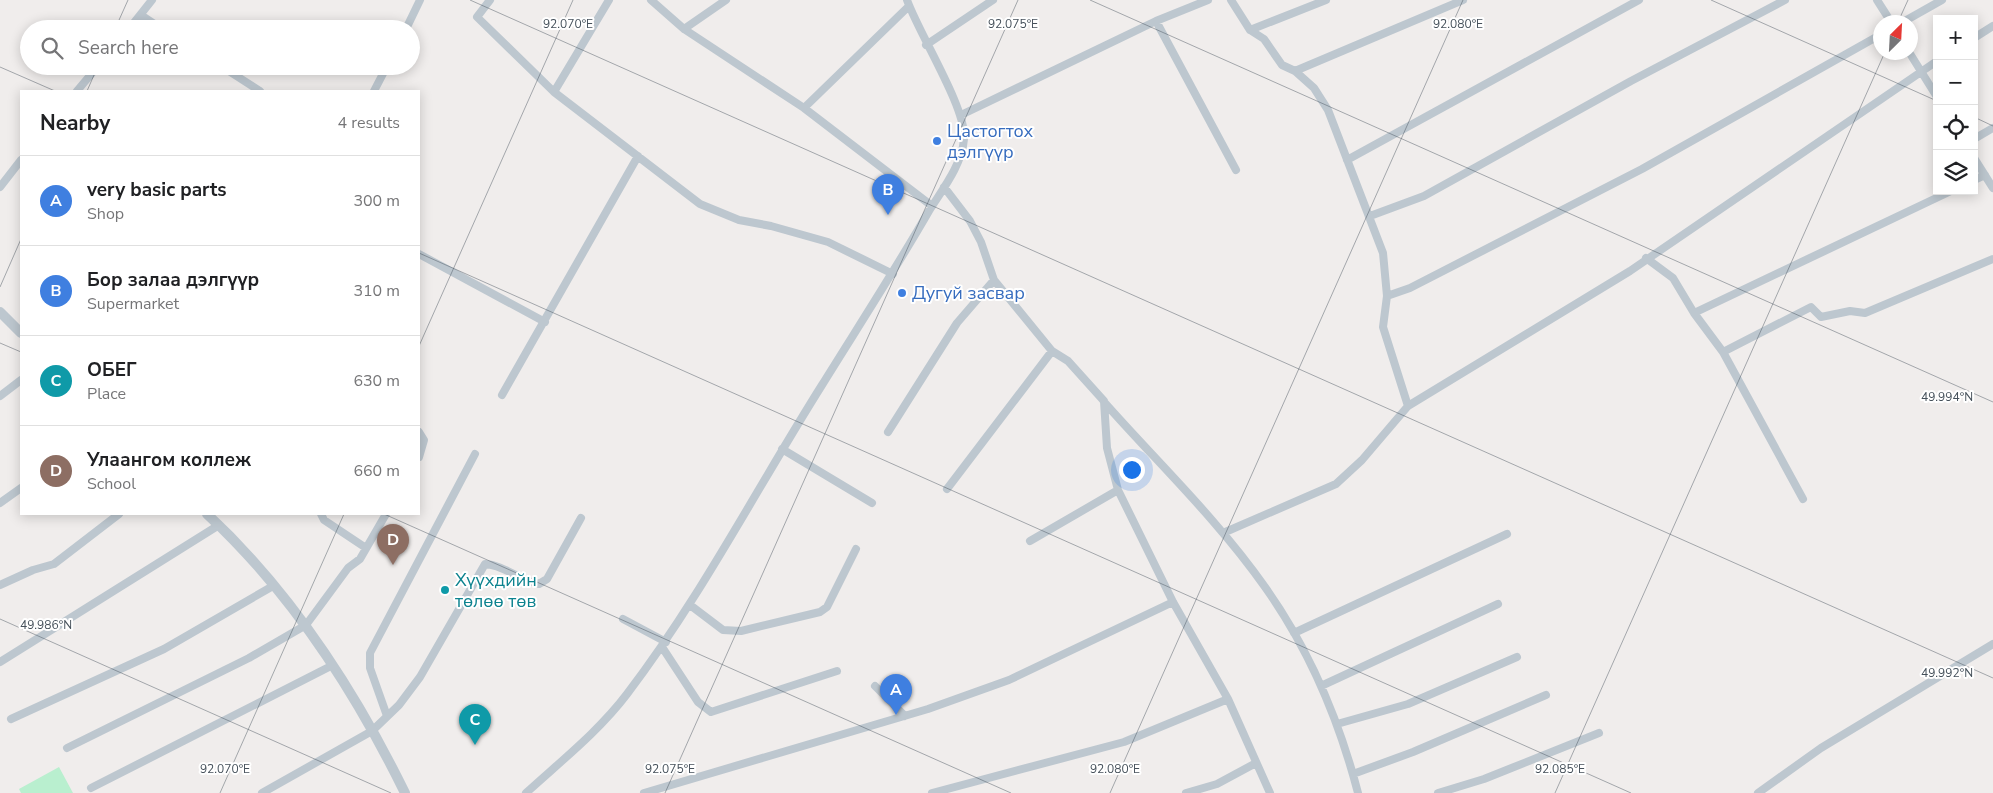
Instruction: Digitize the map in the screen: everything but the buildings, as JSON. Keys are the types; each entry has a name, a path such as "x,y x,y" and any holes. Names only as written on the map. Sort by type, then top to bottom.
{"street":[{"path":"137,20 152,0"},
{"path":"410,20 420,0"},
{"path":"490,0 477,18 554,92 700,204 738,220 771,226 828,242 893,274"},
{"path":"554,92 609,0"},
{"path":"651,0 684,29 804,108 932,206"},
{"path":"684,29 726,0"},
{"path":"926,45 993,0"},
{"path":"961,115 1156,21 1208,0"},
{"path":"1232,0 1250,30 1264,39 1282,66 1295,71 1314,88 1328,110 1383,253 1387,296 1382,327 1408,406"},
{"path":"1250,30 1326,0"},
{"path":"1295,71 1463,0"},
{"path":"1347,160 1639,0"},
{"path":"1370,216 1424,196 1631,81 1785,0"},
{"path":"1877,0 1887,15"},
{"path":"1915,15 1942,0"},
{"path":"526,793 594,731 626,696 664,645 690,605 782,449 893,274 944,187 962,150 965,138 961,115 926,45 908,3 804,108"},
{"path":"141,15 148,20"},
{"path":"1156,21 1236,170"},
{"path":"1978,35 1993,26"},
{"path":"1387,296 1410,288 1642,169 1873,39"},
{"path":"1914,60 1933,90"},
{"path":"1223,533 1336,484 1362,460 1408,406 1630,271 1646,258 1933,64"},
{"path":"78,90 90,75"},
{"path":"235,75 258,90"},
{"path":"375,90 382,75"},
{"path":"1978,137 1993,128"},
{"path":"502,395 545,322 596,226 638,156"},
{"path":"0,187 20,161"},
{"path":"1978,164 1993,188"},
{"path":"1978,178 1985,175"},
{"path":"944,187 970,221 981,242 994,280 1052,350 1068,361 1223,533 1265,587 1294,633 1321,686 1337,724 1358,793"},
{"path":"1694,313 1943,195"},
{"path":"420,255 545,322"},
{"path":"1646,258 1673,278 1694,313 1723,352 1803,499"},
{"path":"1723,352 1811,308 1821,317 1850,312 1865,314 1993,259"},
{"path":"888,432 957,323 994,280"},
{"path":"2,317 20,333"},
{"path":"947,489 1052,350"},
{"path":"0,396 20,381"},
{"path":"1104,401 1107,448 1118,490 1173,602 1228,699 1270,793"},
{"path":"420,434 424,440 420,454"},
{"path":"782,449 872,503"},
{"path":"387,716 370,668 370,652 475,454"},
{"path":"0,503 20,489"},
{"path":"1030,541 1118,490"},
{"path":"0,585 33,570 54,564 118,515"},
{"path":"322,515 324,520 366,548"},
{"path":"67,748 216,675 306,625 348,568 360,559 385,515"},
{"path":"0,662 214,518 306,625 372,730 405,793"},
{"path":"262,793 372,730 399,706 420,677 485,564 495,564 527,582 539,584 547,579 582,518"},
{"path":"1294,633 1507,534"},
{"path":"690,605 723,630 741,631 820,612 827,606 856,550"},
{"path":"11,719 164,649 273,586"},
{"path":"644,793 905,716 1009,680 1173,602"},
{"path":"1321,686 1498,604"},
{"path":"623,619 664,645 698,702 704,709 712,712 837,670"},
{"path":"1758,793 1821,748 1993,644"},
{"path":"1337,724 1408,704 1517,657"},
{"path":"91,788 332,666"},
{"path":"875,686 905,716"},
{"path":"1353,774 1413,752 1546,695"},
{"path":"932,793 1124,742 1228,699"},
{"path":"1438,793 1484,779 1599,733"},
{"path":"1186,793 1217,784 1256,763"}],"green space":[{"path":"59,767 73,793 21,793 19,789"}],"place":[{"name":"Цастогтох дэлгүүр","path":"937,141"},
{"name":"Бор залаа дэлгүүр","path":"888,215"},
{"name":"Дугуй засвар","path":"902,293"},
{"name":"Улаангом коллеж","path":"393,565"},
{"name":"Хүүхдийн төлөө төв","path":"445,590"},
{"name":"very basic parts","path":"896,715"},
{"name":"ОБЕГ","path":"475,745"}]}
